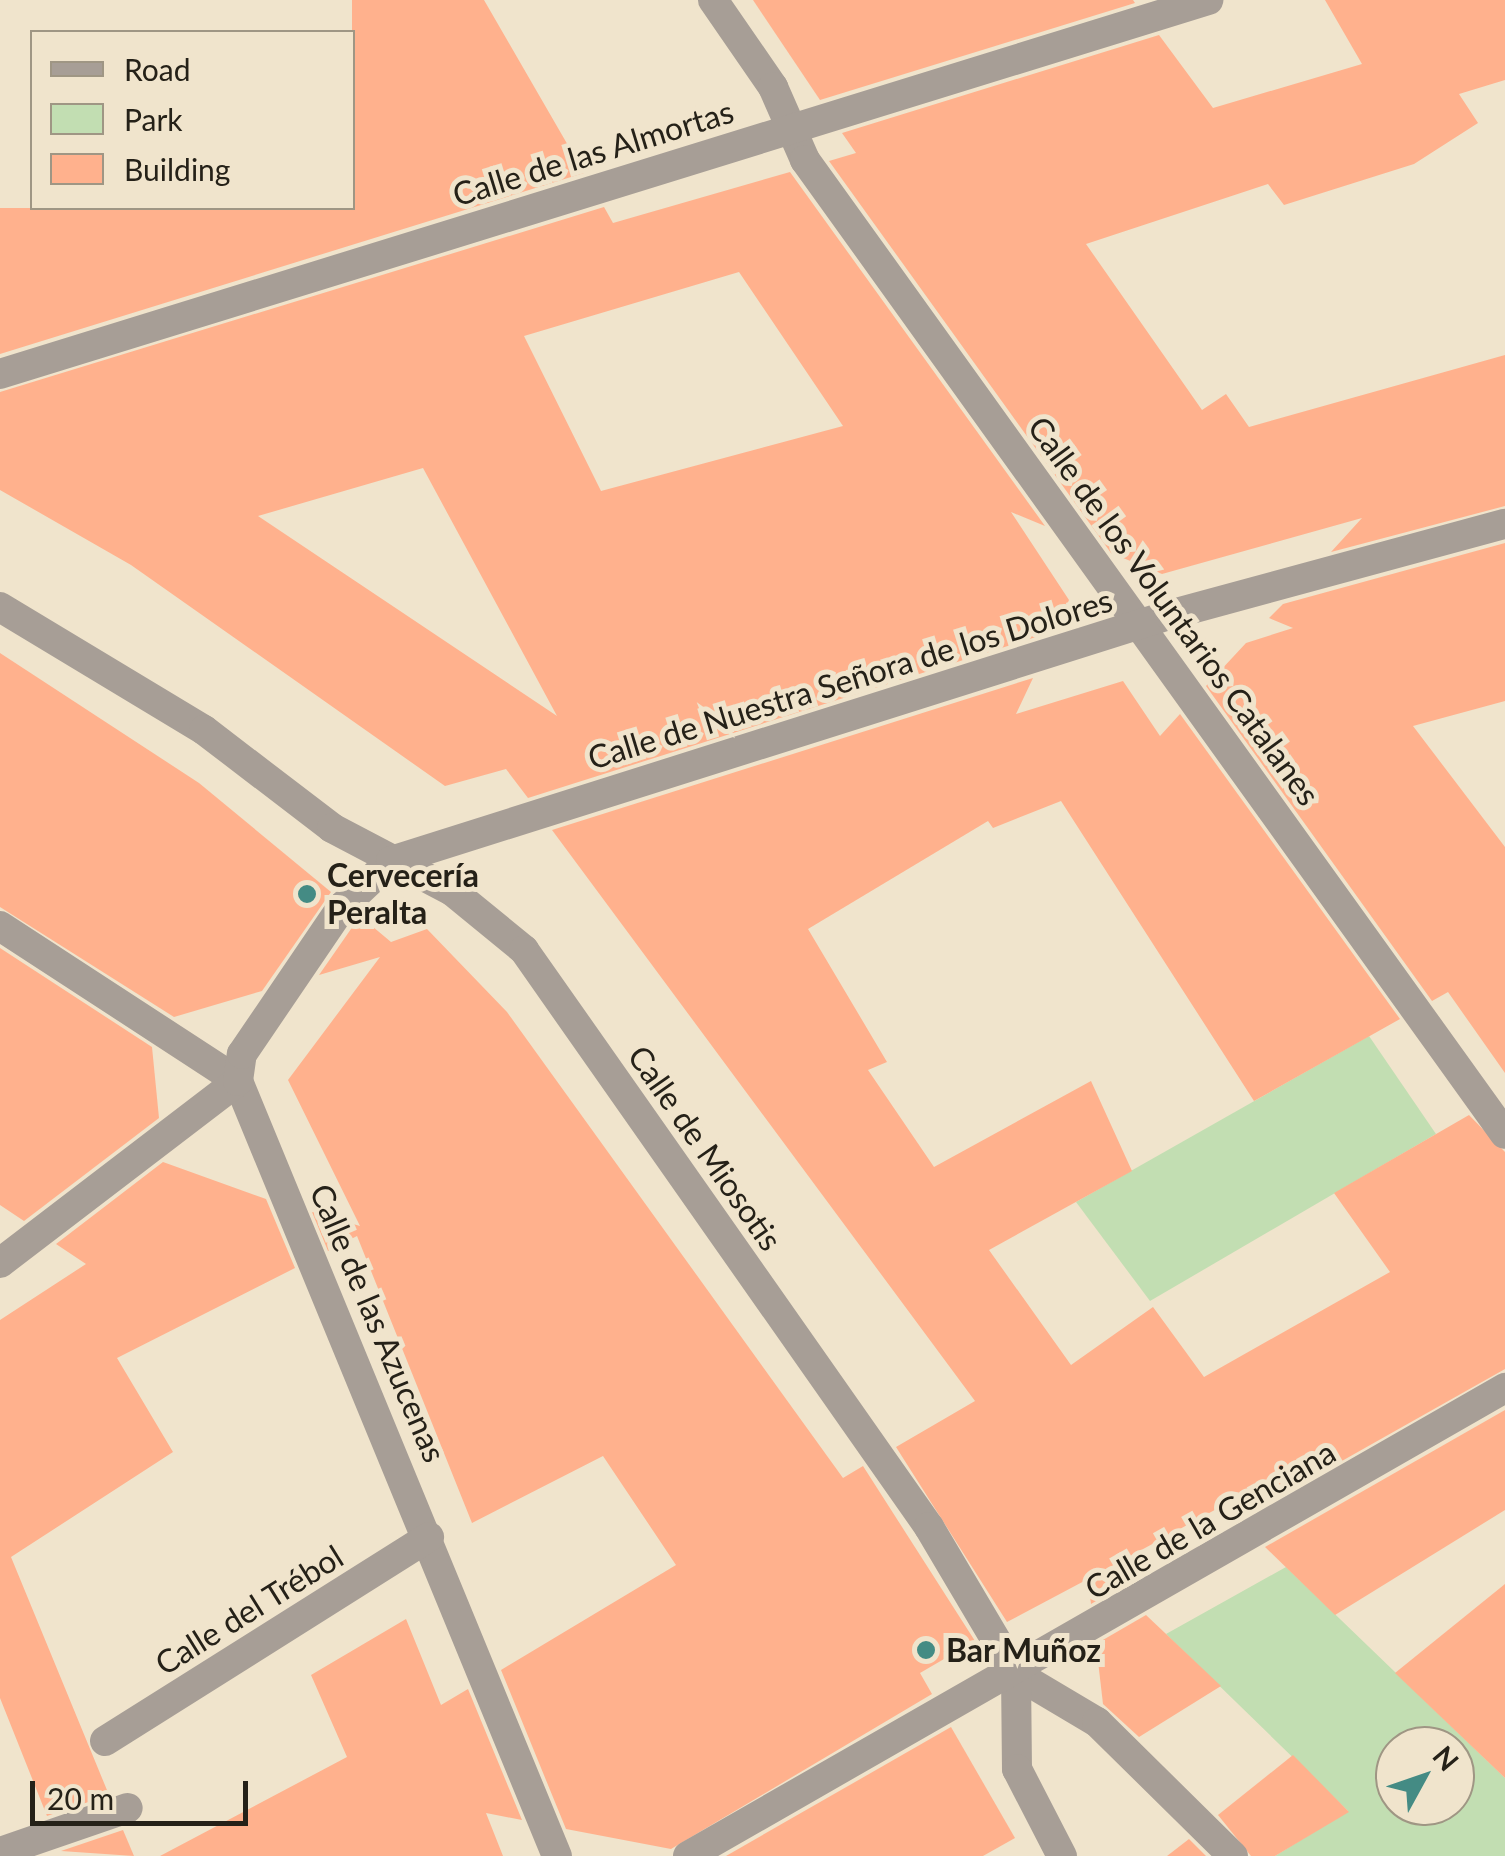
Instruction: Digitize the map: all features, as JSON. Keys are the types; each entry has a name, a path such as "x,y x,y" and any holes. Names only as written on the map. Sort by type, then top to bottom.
{"street":[{"name":"Calle de los Voluntarios Catalanes","path":"713,0 773,87 789,130 1505,1134"},
{"name":"Calle de las Almortas","path":"0,374 1208,0"},
{"name":"Calle de Nuestra Señora de los Dolores","path":"391,861 1141,627 1505,524"},
{"name":"Calle de Miosotis","path":"0,607 100,662 391,861 452,891 524,950 929,1527 1016,1674 1097,1722 1233,1856"},
{"path":"0,1263 238,1081 242,1054 342,907 391,861"},
{"path":"0,926 238,1081"},
{"name":"Calle de las Azucenas","path":"238,1081 430,1537 557,1856"},
{"name":"Calle de la Genciana","path":"688,1856 1016,1674 1505,1388"},
{"name":"Calle del Trébol","path":"105,1742 430,1537"},
{"path":"1016,1674 1016,1769 1062,1856"},
{"path":"0,1852 128,1808"}],"green space":[{"path":"1369,1036 1436,1134 1150,1301 1076,1202"},
{"path":"1286,1567 1451,1726 1375,1726 1375,1826 1475,1826 1475,1749 1505,1778 1505,1856 1275,1856 1348,1811 1166,1634"}],"building":[{"path":"352,0 484,0 584,173 0,354 0,208 355,210"},
{"path":"753,0 1133,0 1135,3 820,100"},
{"path":"1325,0 1505,0 1505,80 1459,94 1478,123 1414,164 1284,205 1268,184 1086,244 1202,410 1226,394 1249,427 1505,355 1505,506 1331,552 1362,518 1162,574 1111,553 829,161 856,153 842,133 1159,35 1213,108 1362,64"},
{"path":"790,172 1045,526 1011,512 1069,600 1055,631 528,798 506,769 445,786 131,565 0,490 0,392 604,207 613,223","holes":["739,272 843,426 601,491 524,336","423,468 557,716 258,516"]},
{"path":"1505,543 1505,701 1413,726 1505,847 1505,1073 1448,992 1432,1001 1206,686 1246,643 1293,628 1269,618 1283,604"},
{"path":"0,653 199,783 331,892 262,991 174,1017 0,907"},
{"path":"1033,678 1016,714 1123,681 1160,736 1180,714 1400,1019 1254,1101 1061,801 993,828 988,821 808,929 887,1062 868,1070 934,1167 1091,1081 1132,1171 989,1250 1071,1365 1153,1307 1204,1377 1390,1272 1334,1193 1469,1115 1505,1152 1505,1369 1237,1520 1222,1506 1101,1572 1118,1588 1091,1604 1088,1579 1007,1622 896,1447 975,1401 552,830"},
{"path":"360,916 391,942 427,929 507,1012 843,1478 863,1466 975,1641 920,1673 932,1694 671,1849 566,1829 501,1670 676,1565 603,1456 472,1523 357,1236 328,1251 312,1212 360,1226 288,1080 380,957 319,975"},
{"path":"0,948 152,1047 159,1118 24,1221 0,1205"},
{"path":"163,1162 266,1199 295,1268 117,1358 173,1452 11,1557 109,1795 47,1816 0,1698 0,1320 86,1264 56,1244"},
{"path":"1505,1410 1505,1510 1335,1615 1265,1547"},
{"path":"1505,1584 1505,1778 1475,1749 1475,1726 1451,1726 1395,1673"},
{"path":"1146,1615 1221,1686 1139,1737 1103,1704 1096,1644"},
{"path":"406,1619 441,1705 468,1689 522,1820 486,1813 503,1856 160,1856 347,1757 311,1675"},
{"path":"951,1727 1015,1838 983,1856 726,1856"},
{"path":"1293,1755 1349,1812 1275,1856 1251,1856 1218,1815"},
{"path":"123,1830 134,1856 61,1851"},
{"path":"1189,1839 1206,1856 1167,1856"}],"place":[{"name":"Cervecería Peralta","path":"307,894"},
{"name":"Bar Muñoz","path":"926,1650"}]}
